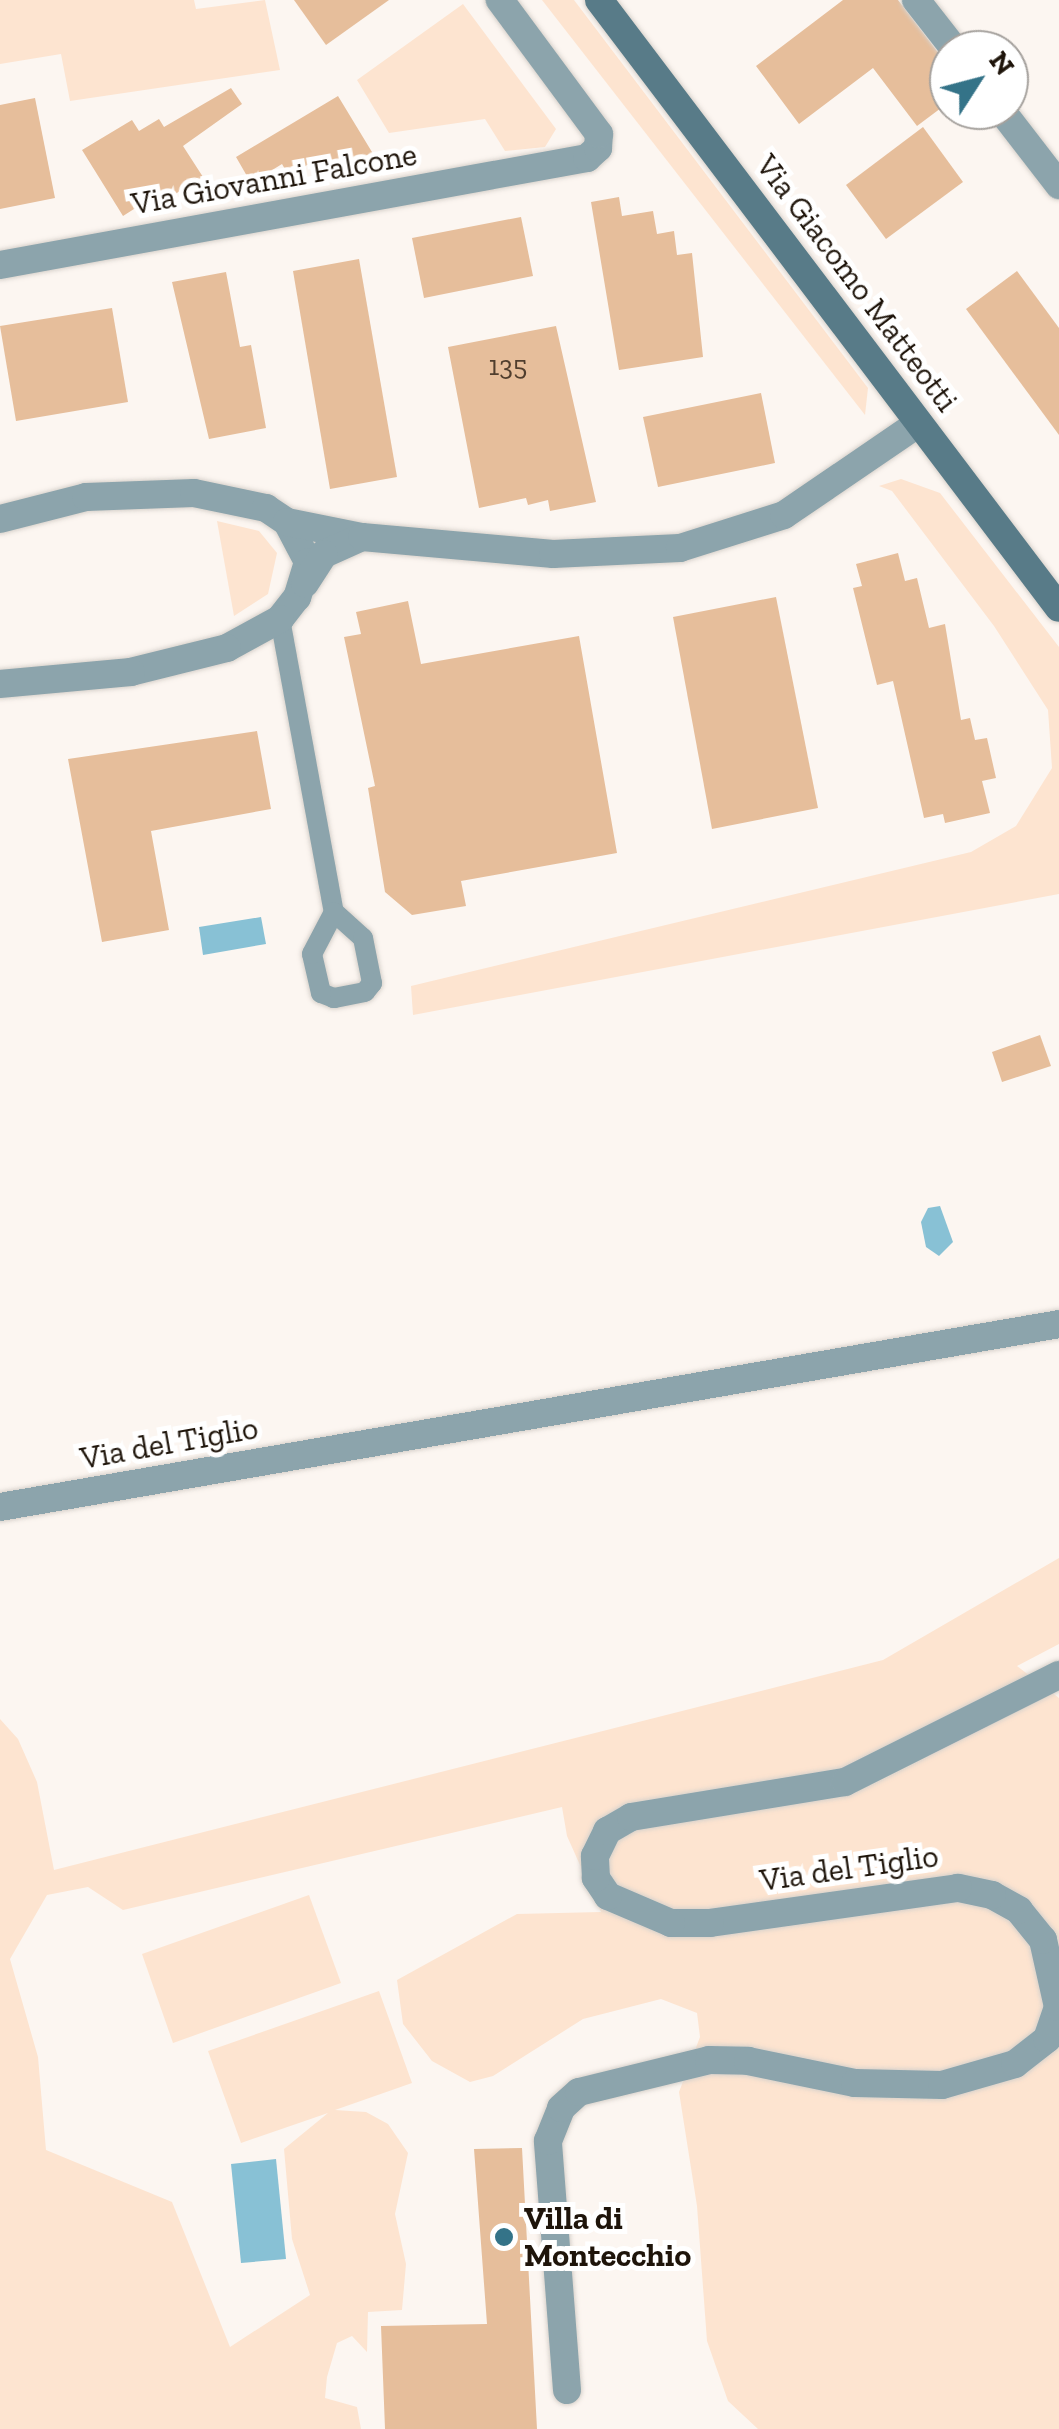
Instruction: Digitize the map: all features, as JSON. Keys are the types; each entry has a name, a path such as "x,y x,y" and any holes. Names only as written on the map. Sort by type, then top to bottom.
{"main road":[{"name":"Via Giacomo Matteotti","path":"600,0 1059,608"}],"street":[{"name":"Via Giovanni Falcone","path":"0,265 561,164 593,154 600,134 500,0"},
{"path":"916,0 939,30"},
{"path":"1016,130 1059,185"},
{"path":"7,514 86,497 180,491 266,508 287,522 362,537 553,554 680,548 784,515 919,423"},
{"path":"287,522 308,562 302,588"},
{"path":"0,684 132,672 228,648 280,619 324,554 362,537"},
{"name":"Via del Tiglio","path":"0,1507 1059,1324"},
{"name":"Via del Tiglio","path":"567,2390 548,2142 561,2108 579,2092 709,2060 748,2060 855,2083 942,2085 1016,2064 1048,2039 1058,2007 1043,1940 1019,1910 992,1896 958,1888 710,1924 671,1923 608,1896 596,1878 595,1856 608,1831 632,1817 846,1782 1059,1676"}],"lane":[{"path":"280,619 334,912"}],"shaded area":[{"path":"0,0 194,0 196,9 265,0 280,70 70,101 61,54 0,64"},
{"path":"542,0 574,0 868,388 865,415"},
{"path":"463,4 556,129 545,147 505,151 485,119 389,133 357,80"},
{"path":"901,479 940,493 1059,647 1059,894 413,1015 411,986 971,852 1016,826 1052,768 1048,710 994,626 892,491 879,486"},
{"path":"217,521 259,531 277,553 268,594 234,616"},
{"path":"1059,1558 1059,1644 1017,1666 1059,1698 1059,2429 758,2429 728,2401 707,2341 697,2206 679,2092 700,2037 697,2013 661,1999 583,2019 493,2076 470,2082 432,2061 403,2024 397,1980 517,1914 601,1912 567,1836 562,1807 123,1910 88,1887 47,1895 10,1959 38,2057 46,2150 172,2202 230,2347 310,2295 292,2239 284,2149 328,2113 241,2143 208,2051 379,1991 412,2083 335,2110 366,2112 388,2124 408,2153 395,2214 406,2264 402,2310 368,2312 367,2352 352,2336 337,2343 325,2398 357,2407 361,2429 0,2429 0,1719 18,1739 37,1782 54,1870 883,1660"},
{"path":"309,1895 341,1983 173,2043 142,1954"}],"water":[{"path":"261,917 266,944 203,955 199,927"},
{"path":"940,1206 953,1242 939,1256 926,1247 921,1222 928,1208"},
{"path":"276,2159 286,2259 241,2263 231,2164"}],"building":[{"path":"294,0 389,0 326,45"},
{"path":"843,0 898,0 929,41 929,117 917,126 873,68 799,124 756,66"},
{"path":"231,88 242,104 183,146 203,177 149,210 145,202 123,216 82,150 132,120 139,131 159,119 164,127"},
{"path":"338,96 375,157 347,174 340,163 326,172 317,159 289,176 282,164 251,183 236,157"},
{"path":"35,98 55,198 0,209 0,105"},
{"path":"923,127 963,182 886,239 846,185"},
{"path":"619,197 622,216 653,211 657,234 674,231 677,255 692,253 703,357 619,370 591,202"},
{"path":"521,217 533,276 424,298 412,238"},
{"path":"359,259 397,477 330,489 293,271"},
{"path":"1017,271 1059,328 1059,435 966,309"},
{"path":"226,272 240,347 251,345 266,428 209,439 172,282"},
{"path":"112,308 128,402 16,421 0,326"},
{"path":"556,326 596,502 550,511 548,500 528,505 526,498 479,508 448,347"},
{"path":"761,393 775,463 658,487 643,417"},
{"path":"898,553 905,581 917,578 929,628 945,624 961,720 970,718 975,740 987,738 996,778 982,781 990,813 945,823 943,814 924,818 893,681 877,685 853,588 862,586 856,564"},
{"path":"776,597 818,808 712,829 673,617"},
{"path":"408,601 421,664 579,636 617,853 461,881 466,906 412,915 385,892 368,788 375,786 344,637 361,634 356,612"},
{"path":"257,731 271,809 151,831 169,930 102,942 68,759"},
{"path":"1040,1035 1051,1066 1002,1082 992,1052"},
{"name":"Villa di Montecchio","path":"522,2148 537,2429 385,2429 381,2326 487,2324 474,2149"}],"place":[{"name":"Villa di Montecchio","path":"504,2237"}]}
